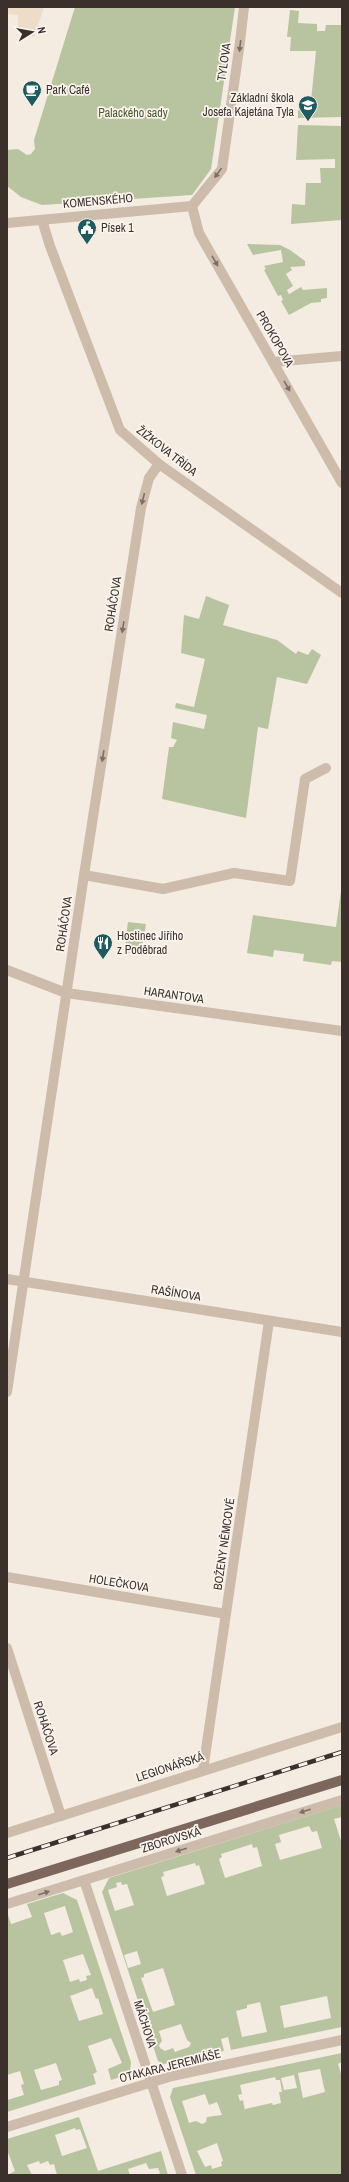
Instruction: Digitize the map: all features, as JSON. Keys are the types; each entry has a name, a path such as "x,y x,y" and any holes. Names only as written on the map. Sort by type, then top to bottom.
{"main road":[{"path":"7,1884 342,1780"}],"street":[{"name":"TYLOVA","path":"192,206 222,169 244,7"},
{"name":"KOMENSKÉHO","path":"7,223 192,206"},
{"name":"PROKOPOVA","path":"192,206 199,233 342,483"},
{"name":"ŽIŽKOVA TŘÍDA","path":"42,220 50,246 120,430 159,464 342,593"},
{"path":"273,362 342,356"},
{"name":"ROHÁČOVA","path":"7,1392 66,993 141,508 148,478 159,464"},
{"path":"84,875 163,889 234,873 290,881 305,779 326,768"},
{"name":"HARANTOVA","path":"7,970 66,993 342,1031"},
{"name":"RAŠÍNOVA","path":"7,1279 342,1332"},
{"name":"BOŽENY NĚMCOVÉ","path":"203,1770 269,1321"},
{"name":"HOLEČKOVA","path":"7,1577 226,1614"},
{"name":"ROHÁČOVA","path":"7,1648 61,1816"},
{"name":"LEGIONÁŘSKÁ","path":"7,1834 203,1770 342,1727"},
{"name":"ZBOROVSKÁ","path":"7,1904 342,1800"},
{"name":"MÁCHOVA","path":"84,1880 182,2175"},
{"name":"OTAKARA JEREMIÁŠE","path":"7,2127 150,2082 342,2040"}],"green space":[{"name":"Palackého sady","path":"75,7 235,7 211,169 192,195 42,205 21,197 7,186 7,150 18,149 27,155 31,154 35,149 34,140"},
{"path":"290,10 299,11 298,23 317,24 317,31 325,31 326,25 342,25 342,117 298,118 298,110 310,111 316,51 290,51 291,37 287,37"},
{"path":"298,125 342,126 342,220 291,224 292,204 305,205 306,183 321,183 320,168 335,168 335,159 296,160"},
{"path":"247,244 280,245 290,250 305,261 305,266 290,267 292,270 286,274 293,286 287,290 289,294 301,287 303,290 327,288 327,298 321,299 321,302 311,303 289,315 281,301 283,300 281,295 278,296 264,270 266,269 264,266 283,262 281,250 253,255"},
{"path":"206,596 229,605 223,625 277,640 296,654 298,651 308,655 312,649 321,655 307,684 277,677 268,729 258,727 246,818 162,799 169,747 173,747 177,740 171,738 173,722 204,729 207,715 175,708 176,703 194,707 205,659 181,653 184,615 199,619"},
{"path":"342,884 342,962 332,961 331,965 303,961 304,954 274,950 273,957 247,953 253,915 336,927"},
{"path":"128,922 146,924 141,954 124,952"},
{"path":"342,1805 342,1817 334,1819 342,1844 342,2027 231,2050 228,2037 221,2039 224,2051 163,2064 158,2061 102,1892 109,1878","holes":["309,1826 312,1832 317,1831 322,1848 280,1860 275,1844 281,1842 279,1835","252,1844 253,1848 257,1847 262,1866 225,1878 219,1859 222,1857 221,1854","195,1863 196,1866 199,1865 205,1884 167,1896 161,1877 164,1876 163,1872","121,1882 122,1885 127,1884 134,1905 115,1911 108,1890 117,1887 116,1883","137,1951 141,1964 128,1968 124,1955","163,1968 175,2005 153,2012 141,1978 144,1977 144,1974","327,1996 331,2018 284,2028 280,2006","260,2002 267,2032 242,2037 236,2011 247,2008 247,2005","181,2024 187,2040 191,2043 189,2047 175,2052 173,2048 165,2051 160,2048 159,2045 162,2041 159,2031"]},
{"path":"63,1893 77,1900 131,2062 130,2071 124,2076 111,2080 108,2069 122,2063 111,2038 88,2046 97,2072 93,2074 96,2084 7,2112 7,2100 24,2095 21,2085 24,2084 20,2071 7,2075 7,1912 11,1924 32,1917 27,1904","holes":["65,1906 73,1932 62,1936 60,1932 51,1935 44,1913","83,1954 91,1975 86,1976 87,1980 80,1982 79,1979 70,1982 63,1960","92,1988 96,1999 98,1998 103,2014 79,2021 70,1996","56,2063 62,2080 59,2081 59,2085 41,2090 34,2070"]},
{"path":"342,2053 342,2062 338,2064 342,2077 342,2175 196,2175 170,2097 173,2088","holes":["320,2069 325,2092 303,2098 298,2073","294,2075 297,2088 284,2090 281,2078","275,2077 276,2080 280,2080 282,2092 279,2092 281,2103 273,2105 272,2103 245,2109 245,2111 243,2100 240,2101 238,2095 242,2094 240,2085","205,2094 209,2105 217,2102 222,2115 207,2117 206,2122 202,2124 196,2121 189,2123 182,2101","217,2143 223,2161 221,2162 222,2166 212,2169 211,2165 205,2167 197,2151"]},
{"path":"79,2117 98,2171 161,2151 168,2175 157,2175 160,2173 158,2168 149,2169 146,2163 128,2169 130,2175 57,2175 54,2164 50,2165 48,2161 40,2164 39,2161 27,2165 32,2175 7,2175 15,2171 7,2150 7,2139","holes":["75,2128 76,2130 80,2129 87,2148 62,2156 55,2135"]}],"shaded area":[{"path":"7,7 44,7 34,37 21,34 18,28 18,15 7,14"}],"railway":[{"path":"7,1858 342,1752"}],"place":[{"name":"Park Café","path":"32,107"},
{"name":"Základní škola Josefa Kajetána Tyla","path":"308,122"},
{"name":"Písek 1","path":"87,245"},
{"name":"Hostinec Jiřího z Poděbrad","path":"103,960"}]}
